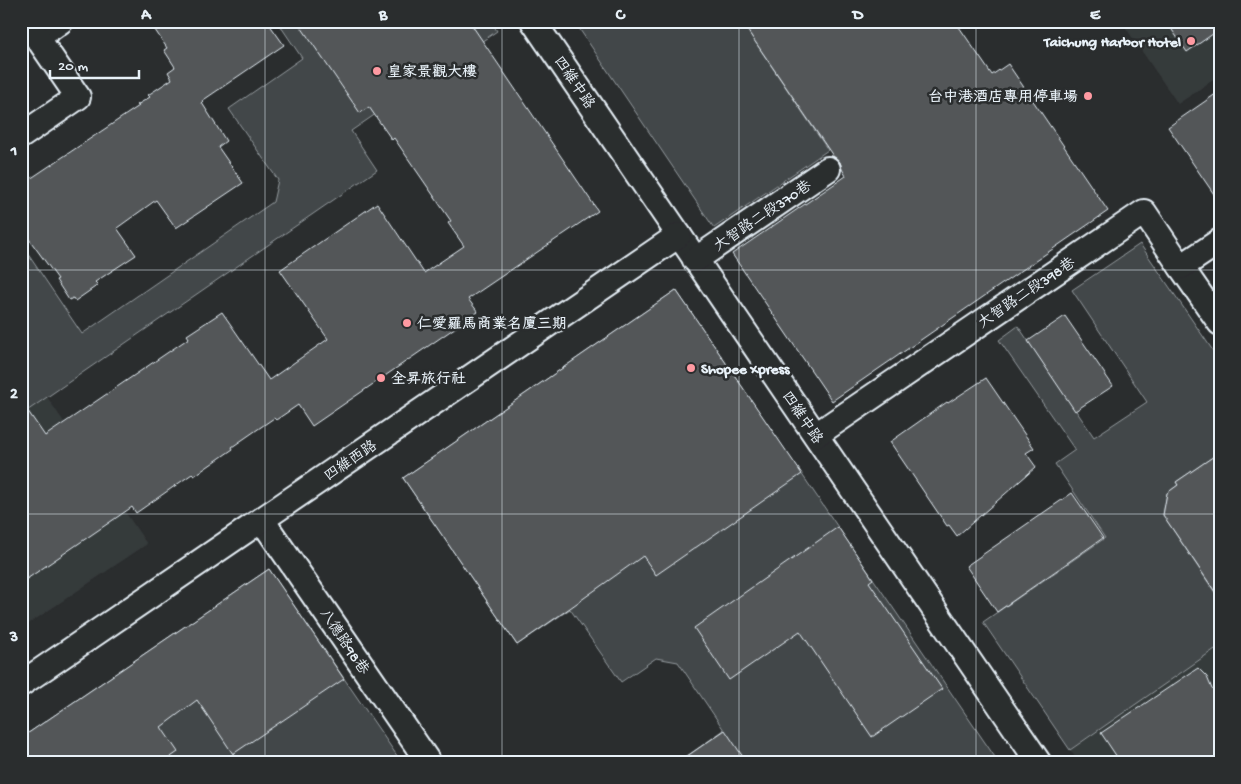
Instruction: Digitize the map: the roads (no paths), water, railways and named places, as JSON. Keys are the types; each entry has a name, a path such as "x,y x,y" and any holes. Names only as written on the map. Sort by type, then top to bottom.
{"street":[{"path":"21,136 78,97 31,30 61,21"},
{"name":"四維中路","path":"533,21 1039,763"},
{"name":"大智路二段370巷","path":"696,260 828,169"},
{"name":"大智路二段398巷","path":"816,435 1144,212 1182,267"},
{"name":"四維西路","path":"21,684 679,235"},
{"path":"1220,241 1182,267 1220,323"},
{"name":"八德路98巷","path":"262,520 428,763"}],"place":[{"name":"Taichung Harbor Hotel","path":"1191,41"},
{"name":"皇家景觀大樓","path":"377,71"},
{"name":"台中港酒店專用停車場","path":"1088,96"},
{"name":"仁愛羅馬商業名廈三期","path":"407,323"},
{"name":"Shopee Xpress","path":"691,368"},
{"name":"全昇旅行社","path":"381,378"}]}
